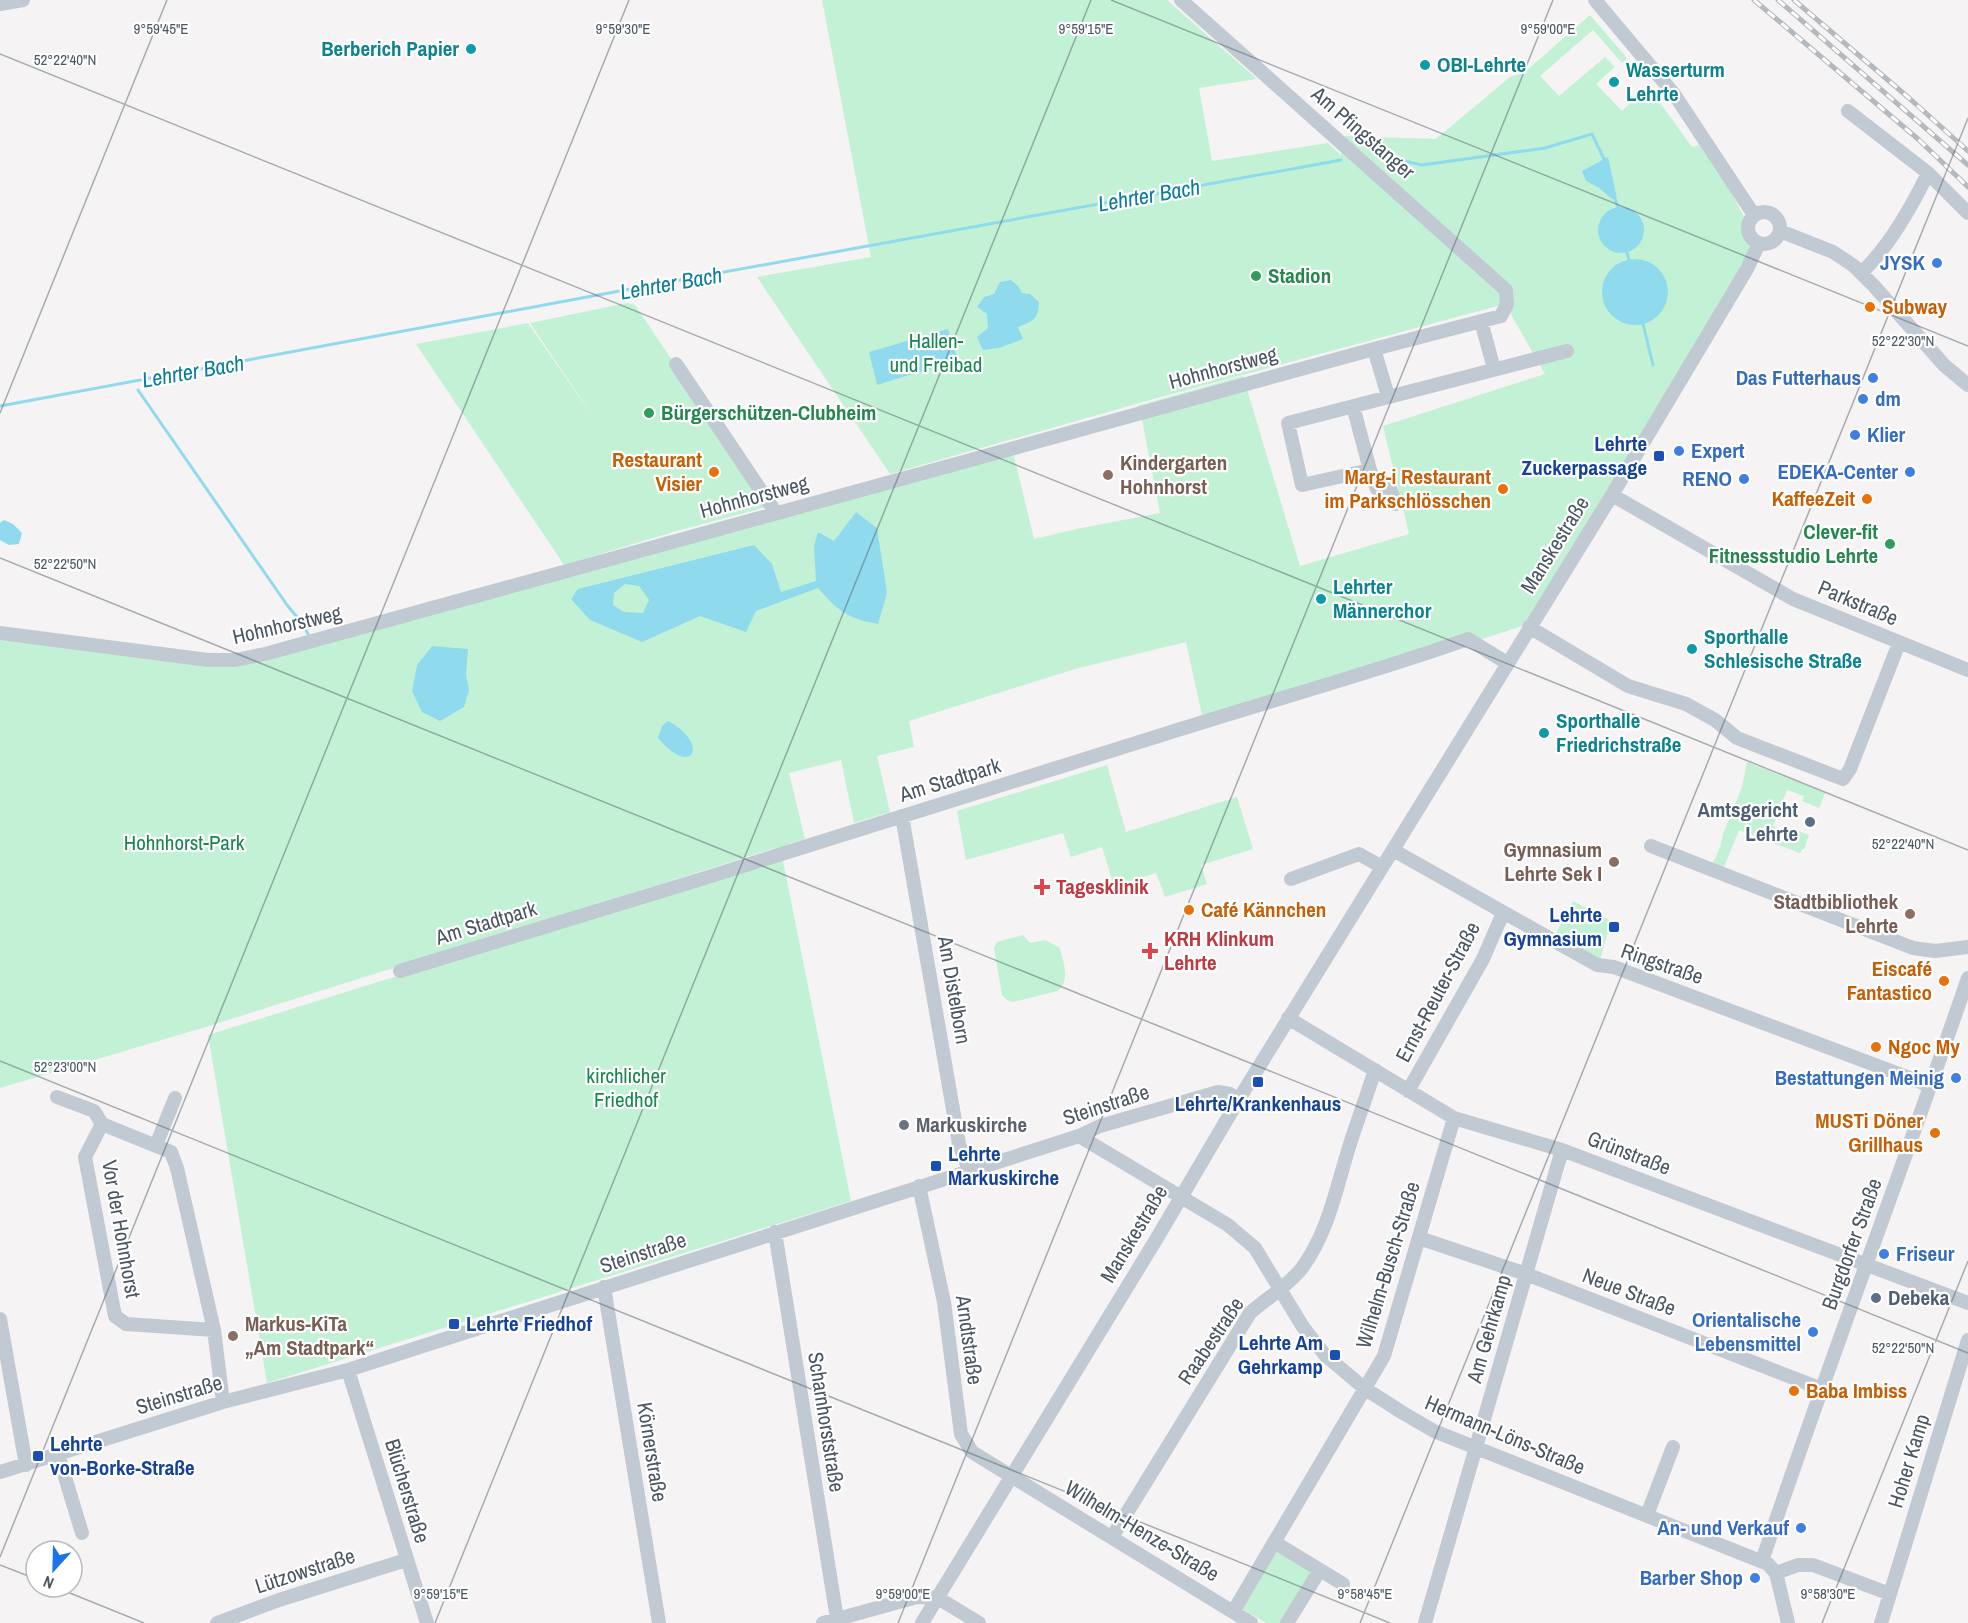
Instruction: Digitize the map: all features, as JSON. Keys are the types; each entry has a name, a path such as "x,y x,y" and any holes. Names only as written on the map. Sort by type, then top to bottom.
{"street":[{"path":"0,4 23,0"},
{"name":"Am Pfingstanger","path":"1181,0 1506,290 1507,304"},
{"path":"1595,0 1674,94 1754,215"},
{"path":"1848,111 1928,173 1968,213"},
{"path":"1862,273 1886,245 1928,173"},
{"path":"1762,212 1772,214 1779,221 1780,231 1773,241 1764,244 1751,237 1748,225 1754,215 1762,212"},
{"path":"1780,231 1844,258 1862,273 1944,365 1968,385"},
{"name":"Manskestraße","path":"922,1623 1288,1018 1611,495 1747,269 1759,243"},
{"name":"Hohnhorstweg","path":"0,633 208,660 235,660 321,640 776,513 1375,353 1501,316 1507,304"},
{"path":"1481,321 1494,369"},
{"path":"1370,470 1302,485 1287,423 1567,351"},
{"path":"1375,353 1388,396"},
{"path":"676,364 776,513"},
{"path":"1353,406 1377,489 1389,486 1396,504"},
{"name":"Parkstraße","path":"1611,495 1793,598 1968,670"},
{"path":"1529,627 1628,686 1686,704 1715,720 1737,738 1843,779 1850,769 1899,643"},
{"name":"Am Stadtpark","path":"400,971 1410,659 1468,639 1508,663"},
{"name":"Am Distelborn","path":"902,816 959,1144 969,1170"},
{"path":"1651,846 1913,948 1935,951 1968,947"},
{"name":"Ringstraße","path":"1393,850 1597,965 1614,968 1931,1086"},
{"path":"1291,879 1359,854 1382,867"},
{"name":"Ernst-Reuter-Straße","path":"1408,1091 1483,959 1503,912"},
{"name":"Burgdorfer Straße","path":"1762,1561 1968,978"},
{"name":"Grünstraße","path":"1288,1018 1454,1118 1562,1150 1968,1303"},
{"name":"Raabestraße","path":"1112,1537 1250,1313 1266,1298 1281,1290 1300,1270 1318,1244 1375,1070"},
{"name":"Steinstraße","path":"0,1472 223,1402 348,1370 1080,1136 1100,1126 1218,1092 1230,1094 1239,1099"},
{"name":"Vor der Hohnhorst","path":"57,1097 94,1111 102,1124 171,1152 177,1168 214,1330 223,1402"},
{"path":"156,1145 175,1098"},
{"name":"Wilhelm-Busch-Straße","path":"1233,1612 1384,1356 1454,1118"},
{"name":"Vor der Hohnhorst","path":"102,1124 85,1157 115,1316 126,1324 214,1330"},
{"name":"Hermann-Löns-Straße","path":"1080,1136 1228,1225 1255,1248 1302,1327 1325,1355 1364,1388 1402,1413 1434,1431 1762,1561"},
{"name":"Am Gehrkamp","path":"1425,1623 1562,1150"},
{"name":"Arndtstraße","path":"919,1186 944,1302 961,1434 972,1452 1011,1477"},
{"name":"Scharnhorststraße","path":"774,1232 830,1621"},
{"name":"Neue Straße","path":"1419,1238 1526,1274 1822,1389"},
{"name":"Körnerstraße","path":"604,1287 659,1623"},
{"path":"0,1319 26,1465"},
{"name":"Hoher Kamp","path":"1881,1623 1968,1340"},
{"name":"Blücherstraße","path":"348,1370 427,1623"},
{"path":"1647,1515 1673,1448"},
{"path":"58,1454 82,1533"},
{"name":"Wilhelm-Henze-Straße","path":"1011,1477 1251,1623"},
{"path":"1274,1542 1344,1584"},
{"name":"Lützowstraße","path":"217,1623 279,1600 406,1560"},
{"path":"1762,1561 1776,1573 1788,1623"},
{"path":"1776,1573 1798,1565 1813,1565 1890,1594"},
{"path":"1287,1623 1320,1570"},
{"path":"830,1621 917,1597 938,1598 979,1623"}],"green space":[{"path":"822,0 1167,0 1257,79 1199,88 1212,161 1328,143 1341,155 1345,136 1436,139 1510,77 1525,72 1590,15 1627,58 1622,63 1593,30 1540,76 1559,96 1605,57 1615,67 1596,84 1622,111 1648,86 1692,147 1699,145 1729,188 1744,217 1742,233 1753,248 1528,624 1205,729 1186,642 1075,669 909,721 914,747 877,756 890,812 854,823 841,760 789,773 805,839 788,844 788,847 776,850 775,848 209,1026 0,1088 0,635 226,665 1012,448 1034,539 1160,513 1141,414 1137,406 1243,376 1300,566 1409,534 1383,426 1545,374 1505,304 1157,398 890,474 757,277 871,257"},
{"path":"627,303 635,305 768,503 767,507 564,565 416,344 528,323 598,424 530,323"},
{"path":"1747,762 1825,793 1819,808 1802,801 1804,796 1787,790 1773,826 1788,832 1790,828 1809,835 1800,853 1739,830 1724,867 1713,863 1742,787"},
{"path":"1107,765 1126,832 1237,797 1253,849 1201,865 1207,884 1165,897 1156,873 1114,886 1102,847 1071,857 1063,833 966,860 957,811"},
{"name":"kirchlicher Friedhof","path":"782,856 851,1201 267,1383 208,1035"},
{"path":"1573,901 1611,921 1600,960 1555,935"},
{"path":"1023,935 1030,943 1045,940 1060,948 1065,976 1058,991 1013,1002 1002,995 994,948 997,942"},
{"path":"1277,1548 1314,1570 1283,1623 1266,1623 1241,1608"}],"water":[{"path":"1608,157 1617,198 1612,199 1586,181 1582,171"},
{"path":"1621,207 1637,214 1644,230 1637,246 1621,253 1605,246 1598,230 1605,214"},
{"path":"1635,259 1648,262 1658,269 1665,279 1668,292 1665,305 1658,315 1648,322 1635,325 1622,322 1612,315 1605,305 1602,292 1605,279 1612,269 1622,262"},
{"path":"1011,280 1022,293 1030,294 1039,302 1036,316 1018,327 1023,339 999,348 983,350 977,337 988,328 987,314 977,307 984,297 994,294 1000,282"},
{"path":"948,329 958,360 877,385 869,352"},
{"path":"856,512 877,528 887,593 878,624 844,613 818,588 756,611 746,632 700,616 642,642 590,620 571,599 578,589 754,545 772,564 781,592 816,581 814,546 818,532 834,541","holes":["625,584 639,586 649,600 643,613 624,612 613,605 614,593"]},
{"path":"4,520 13,524 22,533 19,544 9,545 0,540 0,523"},
{"path":"432,646 468,649 466,675 469,690 464,707 440,721 422,712 412,691 417,665"},
{"path":"668,721 689,739 693,747 692,754 687,757 680,756 658,738 662,726"}],"waterway":[{"name":"Lehrter Bach","path":"1377,155 1422,165 1545,148 1592,134 1604,159"},
{"name":"Lehrter Bach","path":"0,406 1341,160"},
{"path":"1615,199 1618,207"},
{"path":"1627,253 1629,260"},
{"path":"1643,324 1653,365"},
{"path":"138,390 309,636"}],"railway":[{"path":"1754,0 1918,139 1968,187"},
{"path":"1778,0 1968,165"},
{"path":"1794,0 1968,151"}],"place":[{"name":"Berberich Papier","path":"471,49"},
{"name":"OBI-Lehrte","path":"1425,65"},
{"name":"Wasserturm Lehrte","path":"1614,82"},
{"name":"JYSK","path":"1937,263"},
{"name":"Stadion","path":"1256,276"},
{"name":"Subway","path":"1870,307"},
{"name":"Das Futterhaus","path":"1873,378"},
{"name":"dm","path":"1863,399"},
{"name":"Bürgerschützen-Clubheim","path":"649,413"},
{"name":"Klier","path":"1855,435"},
{"name":"Expert","path":"1679,451"},
{"name":"Lehrte Zuckerpassage","path":"1659,456"},
{"name":"Restaurant Visier","path":"714,472"},
{"name":"EDEKA-Center","path":"1910,472"},
{"name":"Kindergarten Hohnhorst","path":"1108,475"},
{"name":"RENO","path":"1744,479"},
{"name":"Marg-i Restaurant im Parkschlösschen","path":"1503,489"},
{"name":"KaffeeZeit","path":"1867,499"},
{"name":"Clever-fit Fitnessstudio Lehrte","path":"1890,544"},
{"name":"Lehrter Männerchor","path":"1321,599"},
{"name":"Sporthalle Schlesische Straße","path":"1692,649"},
{"name":"Sporthalle Friedrichstraße","path":"1544,733"},
{"name":"Amtsgericht Lehrte","path":"1810,822"},
{"name":"Gymnasium Lehrte Sek I","path":"1614,862"},
{"name":"Tagesklinik","path":"1042,887"},
{"name":"Café Kännchen","path":"1189,910"},
{"name":"Stadtbibliothek Lehrte","path":"1910,914"},
{"name":"Lehrte Gymnasium","path":"1614,927"},
{"name":"KRH Klinkum Lehrte","path":"1150,951"},
{"name":"Eiscafé Fantastico","path":"1944,981"},
{"name":"Ngoc My","path":"1876,1047"},
{"name":"Bestattungen Meinig","path":"1956,1078"},
{"name":"Lehrte/Krankenhaus","path":"1258,1082"},
{"name":"Markuskirche","path":"904,1125"},
{"name":"MUSTi Döner Grillhaus","path":"1935,1133"},
{"name":"Lehrte Markuskirche","path":"936,1166"},
{"name":"Friseur","path":"1884,1254"},
{"name":"Debeka","path":"1876,1298"},
{"name":"Lehrte Friedhof","path":"454,1324"},
{"name":"Orientalische Lebensmittel","path":"1813,1332"},
{"name":"Markus-KiTa „Am Stadtpark“","path":"233,1336"},
{"name":"Lehrte Am Gehrkamp","path":"1335,1355"},
{"name":"Baba Imbiss","path":"1794,1391"},
{"name":"Lehrte von-Borke-Straße","path":"38,1456"},
{"name":"An- und Verkauf","path":"1801,1528"},
{"name":"Barber Shop","path":"1755,1578"}],"park label":[{"name":"Hallen- und Freibad","path":"936,353"},
{"name":"Hohnhorst-Park","path":"184,843"}]}
